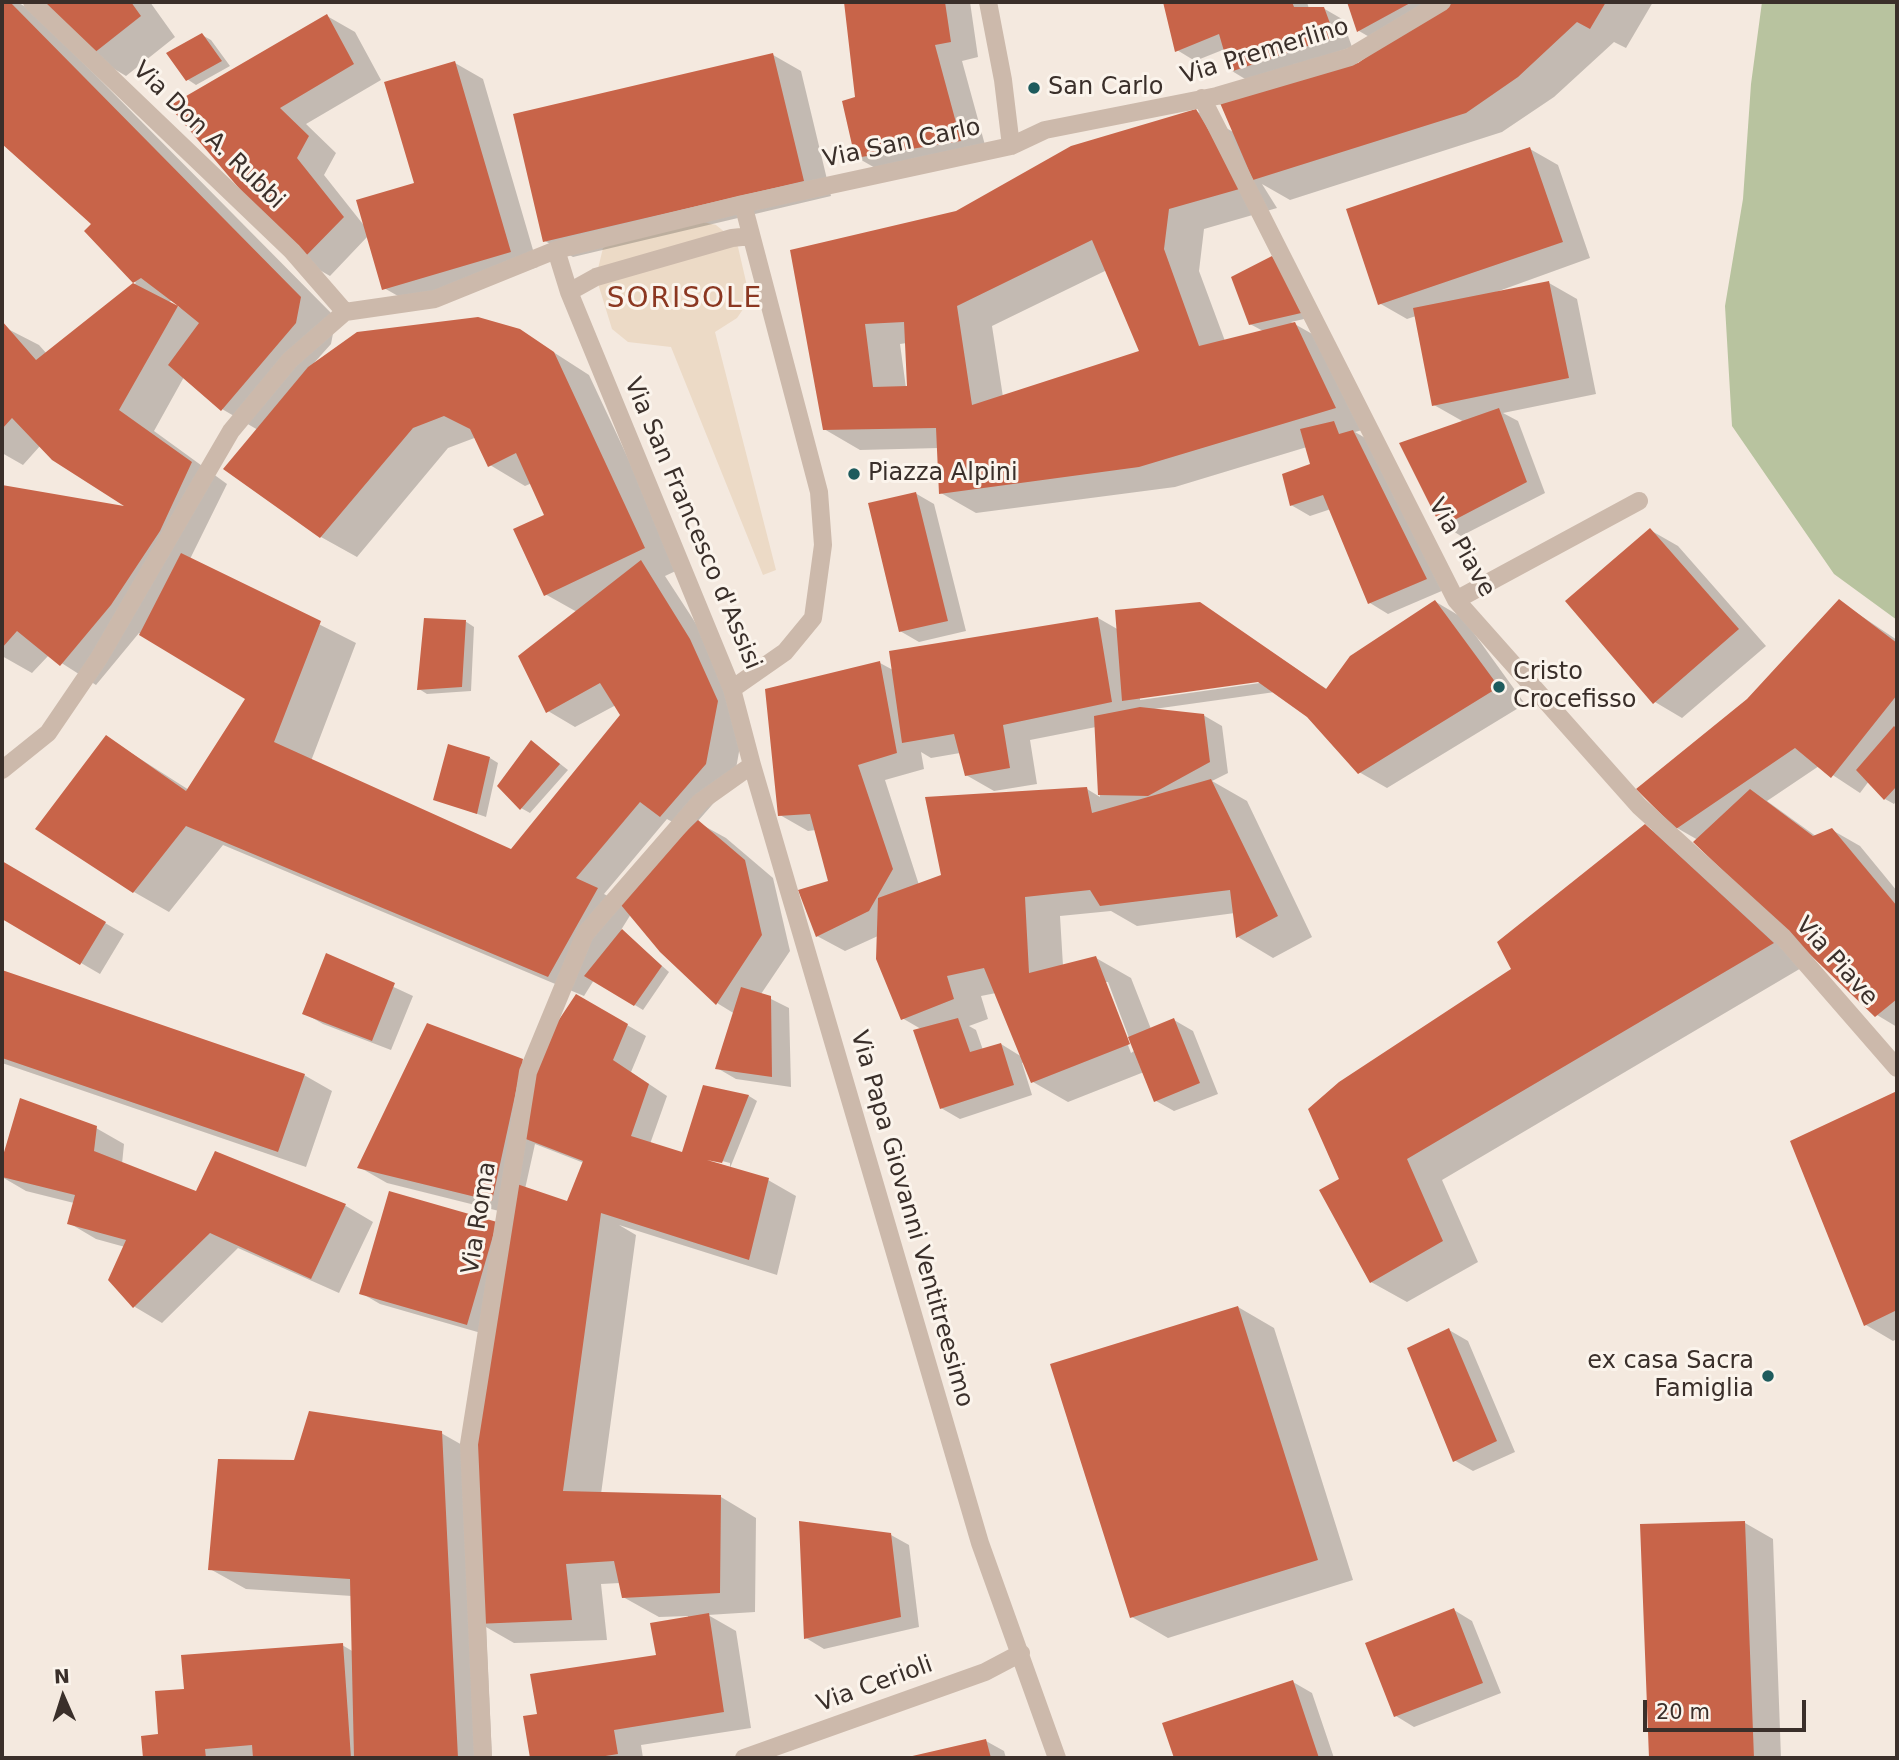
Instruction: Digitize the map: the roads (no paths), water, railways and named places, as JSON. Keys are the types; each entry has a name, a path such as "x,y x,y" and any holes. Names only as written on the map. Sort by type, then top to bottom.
{"street":[{"name":"Via Don A. Rubbi","path":"32,2 292,251 345,312"},
{"name":"Via San Carlo","path":"743,204 1011,146 1003,80 988,2"},
{"name":"Via Premerlino","path":"1011,146 1045,130 1202,98 1350,57 1442,2"},
{"name":"Via Piave","path":"1202,98 1456,600 1639,806 1783,937 1897,1068"},
{"path":"2,771 48,733 99,658 231,431 290,360 345,312 435,299 556,250 743,204"},
{"name":"Via San Francesco d'Assisi","path":"556,250 569,292 732,689 785,652 813,618 822,531 819,492 743,204"},
{"path":"569,292 596,277 732,237 751,236"},
{"path":"1456,600 1639,501"},
{"name":"Via Papa Giovanni Ventitreesimo","path":"732,689 977,1533 1056,1758"},
{"name":"Via Roma","path":"483,1758 469,1444 528,1072 585,934 700,802 752,765"},
{"name":"Via Cerioli","path":"744,1758 985,1672 1021,1653"}],"place":[{"name":"San Carlo","path":"1034,88"},
{"name":"Piazza Alpini","path":"854,474"},
{"name":"Cristo Crocefisso","path":"1499,687"},
{"name":"ex casa Sacra Famiglia","path":"1768,1376"}],"district":[{"name":"SORISOLE","path":"685,300"}]}
